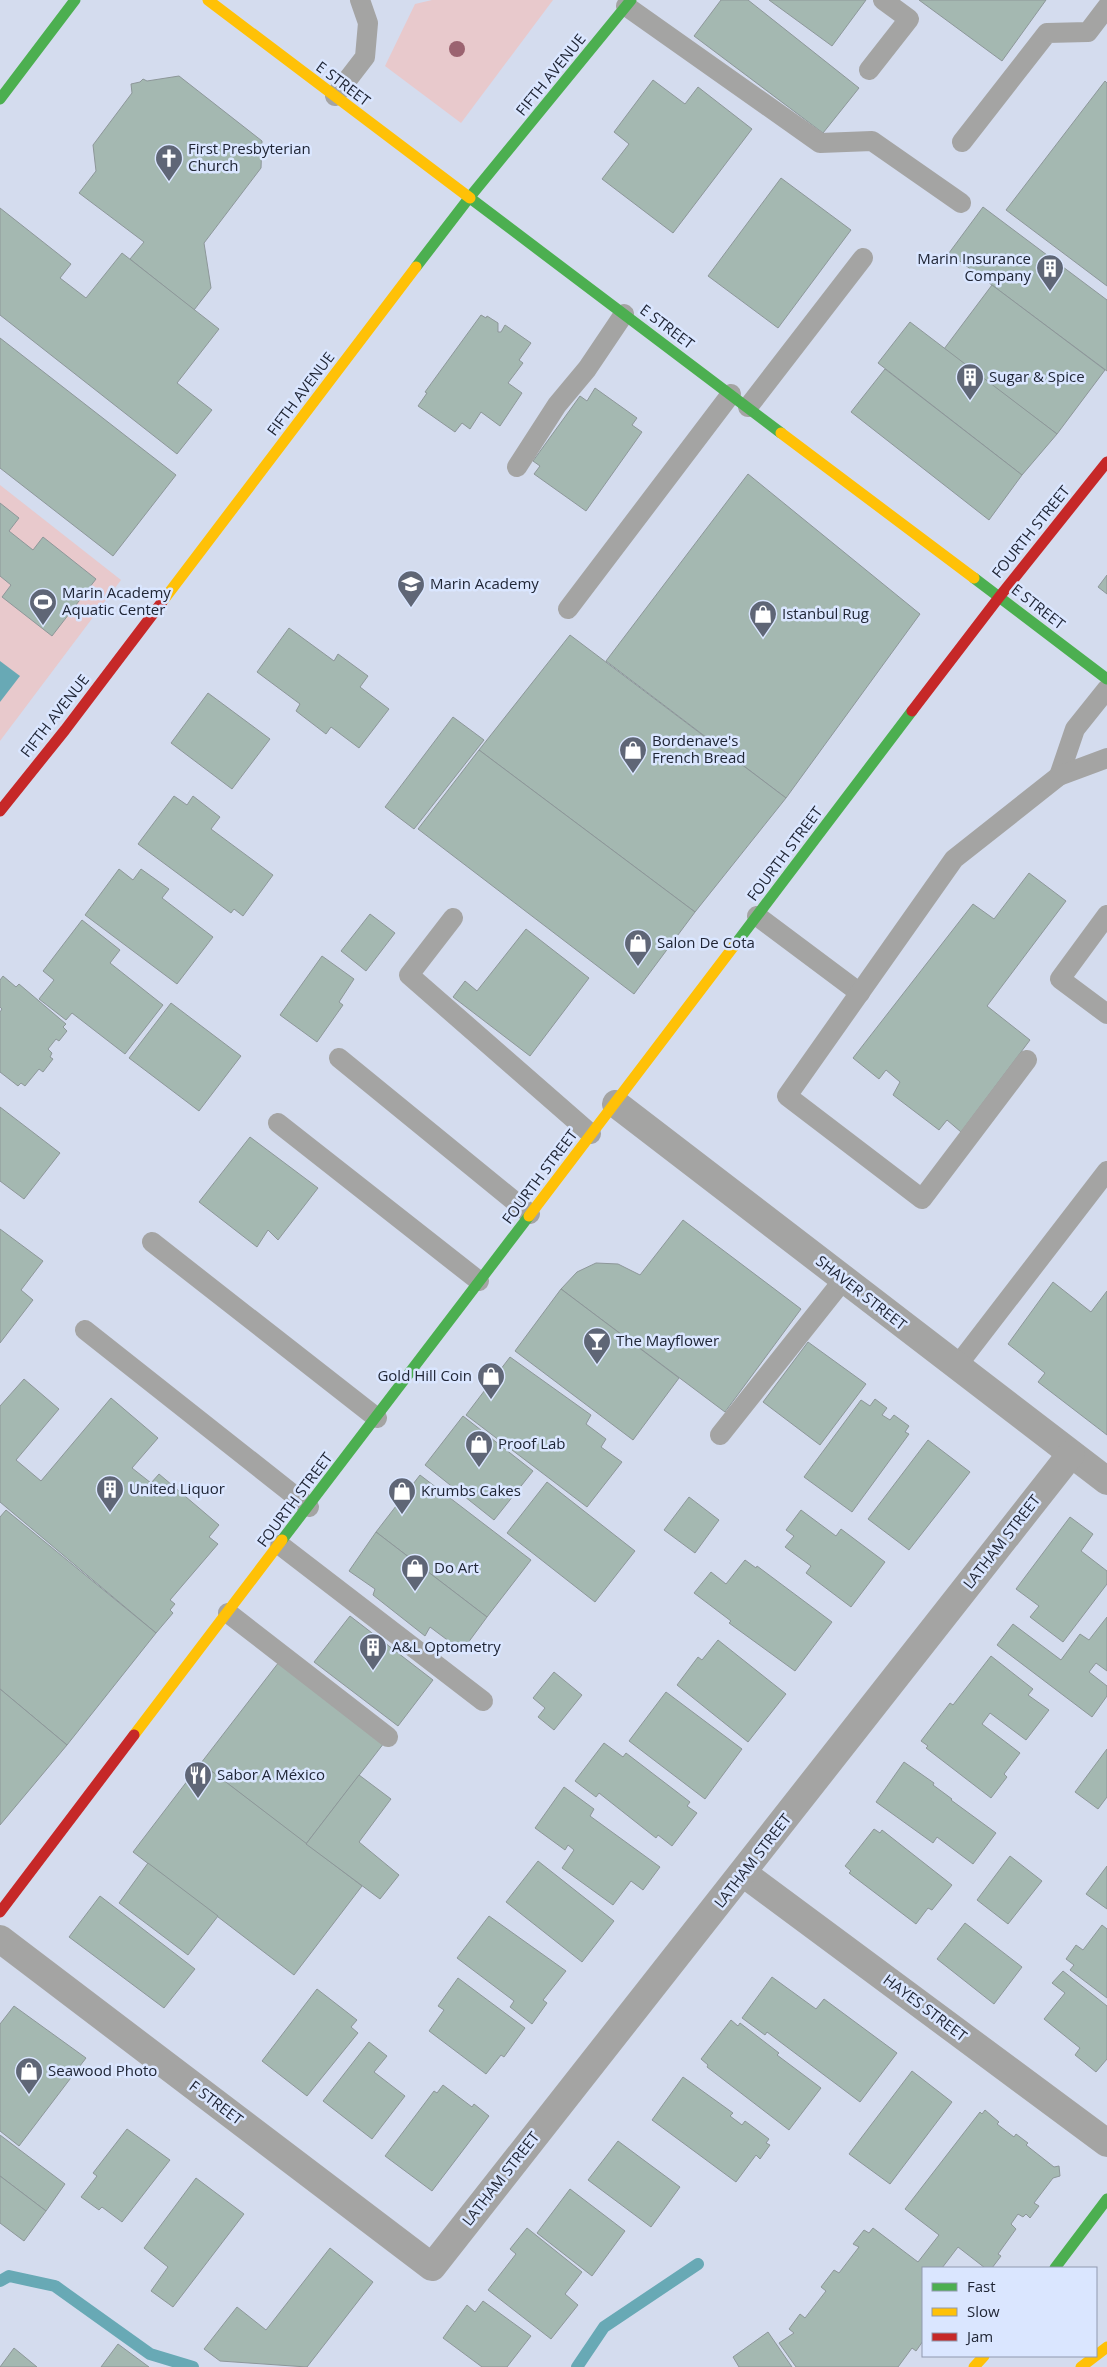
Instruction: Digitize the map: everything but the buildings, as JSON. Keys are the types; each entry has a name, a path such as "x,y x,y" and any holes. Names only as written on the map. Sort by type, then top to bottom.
{"street":[{"path":"0,99 75,0"},
{"name":"E STREET","path":"208,0 1000,596 1107,679"},
{"name":"FIFTH AVENUE","path":"0,811 65,730 469,198 629,3"},
{"name":"FOURTH STREET","path":"0,1912 377,1418 530,1214 616,1104 1000,596 1107,462"},
{"name":"SHAVER STREET","path":"616,1104 1107,1481"},
{"name":"LATHAM STREET","path":"432,2267 1071,1454"},
{"name":"HAYES STREET","path":"743,1873 1107,2143"},
{"name":"F STREET","path":"0,1939 432,2267"},
{"path":"1055,2267 1107,2199"},
{"path":"1097,2355 1107,2347"},
{"path":"974,2367 983,2357"},
{"path":"1081,2367 1094,2357"}],"lane":[{"path":"335,96 365,57 368,23 360,0"},
{"path":"869,70 909,19 883,0"},
{"path":"629,3 820,143 872,141 961,203"},
{"path":"962,142 1047,33 1088,32 1107,7"},
{"path":"748,407 863,258"},
{"path":"517,467 557,405 587,368 624,314"},
{"path":"568,609 731,394"},
{"path":"1059,776 1075,729 1107,689"},
{"path":"1028,1060 922,1198 787,1096 954,858 1059,776 1107,758"},
{"path":"1107,915 1060,979 1107,1014"},
{"path":"757,916 860,993"},
{"path":"452,918 409,975 592,1134"},
{"path":"339,1058 530,1214"},
{"path":"278,1123 479,1281"},
{"path":"957,1366 1107,1171"},
{"path":"152,1242 377,1418"},
{"path":"720,1435 844,1279"},
{"path":"85,1330 309,1506"},
{"path":"280,1545 483,1701"},
{"path":"228,1613 388,1737"}],"shaded area":[{"path":"432,0 553,0 461,123 385,66 415,4"},
{"name":"Marin Academy Aquatic Center","path":"0,485 121,580 0,741"}],"water":[{"path":"0,661 20,676 0,702"}],"waterway":[{"path":"577,2367 604,2327 698,2264"},
{"path":"0,2281 9,2276 55,2286 150,2354 193,2367"}],"traffic: fast":[{"path":"0,99 75,0"},
{"path":"416,267 469,198 631,0"},
{"path":"470,198 781,433"},
{"path":"974,578 1107,679"},
{"path":"734,946 912,711"},
{"path":"282,1540 529,1216"},
{"path":"1056,2267 1107,2199"}],"traffic: slow":[{"path":"208,0 470,198"},
{"path":"162,602 416,267"},
{"path":"781,433 974,578"},
{"path":"529,1216 734,946"},
{"path":"134,1735 282,1540"},
{"path":"1097,2355 1107,2347"},
{"path":"974,2367 983,2357"},
{"path":"1081,2367 1094,2357"}],"traffic: jam":[{"path":"912,711 1000,596 1107,462"},
{"path":"0,811 65,730 162,602"},
{"path":"0,1912 134,1735"}],"place":[{"name":"First Presbyterian Church","path":"169,182"},
{"name":"Marin Insurance Company","path":"1050,292"},
{"name":"Sugar & Spice","path":"970,401"},
{"name":"Marin Academy","path":"411,608"},
{"name":"Marin Academy Aquatic Center","path":"43,626"},
{"name":"Istanbul Rug","path":"763,638"},
{"name":"Bordenave's French Bread","path":"633,774"},
{"name":"Salon De Cota","path":"638,967"},
{"name":"The Mayflower","path":"597,1365"},
{"name":"Gold Hill Coin","path":"491,1400"},
{"name":"Proof Lab","path":"479,1468"},
{"name":"United Liquor","path":"110,1513"},
{"name":"Krumbs Cakes","path":"402,1515"},
{"name":"Do Art","path":"415,1592"},
{"name":"A&L Optometry","path":"373,1671"},
{"name":"Sabor A México","path":"198,1799"},
{"name":"Seawood Photo","path":"29,2095"}]}
